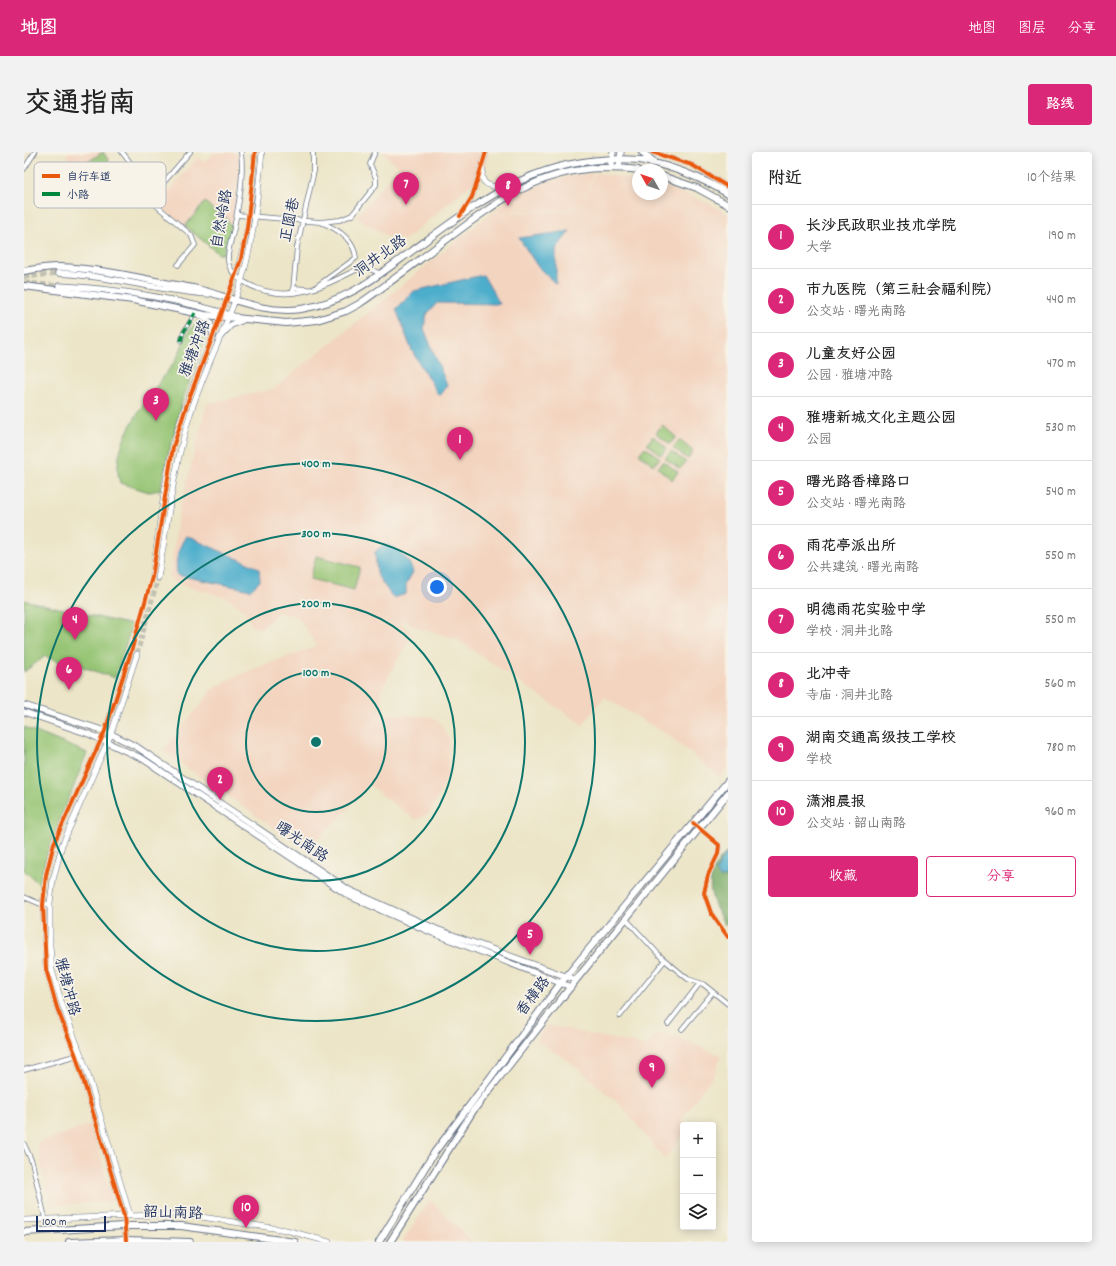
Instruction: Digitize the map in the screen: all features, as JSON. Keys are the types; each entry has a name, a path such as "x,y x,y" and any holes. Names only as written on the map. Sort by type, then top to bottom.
{"main road":[{"path":"642,152 656,163"},
{"path":"586,156 596,154"},
{"name":"洞井北路","path":"24,271 56,267 82,269 135,277 215,294 270,309 284,310 331,302 347,295 380,274 501,186 550,164 586,156 612,154 621,155 656,163 695,176 728,194"},
{"path":"610,168 612,154"},
{"path":"619,168 621,155"},
{"name":"洞井北路","path":"24,286 114,297 196,314 222,314 245,319 299,323 317,320 346,311 372,295 508,195 552,175 586,168 632,169"},
{"path":"668,178 697,188 728,205"},
{"path":"58,272 111,278 189,293 215,294"},
{"path":"58,286 126,293 222,314"},
{"path":"196,314 210,322 213,336"},
{"path":"220,337 231,325 245,319"},
{"name":"曙光南路","path":"24,705 105,731 137,747 349,890 436,929 576,980"},
{"name":"曙光南路","path":"24,712 101,739 142,759 348,896 433,933 560,984 571,987"},
{"name":"香樟路","path":"379,1242 434,1153 566,976 728,781"},
{"name":"香樟路","path":"390,1242 473,1111 576,980 728,793"},
{"name":"韶山南路","path":"24,1232 124,1226 196,1227 295,1242"},
{"name":"韶山南路","path":"69,1242 126,1240 190,1242"}],"street":[{"path":"24,169 35,152"},
{"path":"122,152 130,162"},
{"path":"166,180 190,152"},
{"name":"自然岭路","path":"241,152 242,164 237,214 228,261 231,270 241,281 251,287 270,292 293,291 316,289 362,268 368,268 380,274"},
{"name":"雅塘冲路","path":"256,152 249,216 241,259 228,298 188,401 173,447 155,578 180,448 188,419 235,300 247,262 256,216 262,152"},
{"name":"正圆巷","path":"293,291 297,247 313,175 314,152"},
{"path":"237,214 320,222 340,220 352,215 376,185 376,178 370,164 375,152"},
{"path":"487,152 482,174 483,180 489,186 501,186"},
{"path":"460,216 472,197 487,152"},
{"path":"652,152 692,165 728,187"},
{"path":"159,208 191,235 195,245 178,265"},
{"path":"293,291 316,287 356,258 355,249 347,239 334,227 320,222"},
{"path":"181,341 183,333 196,314"},
{"name":"雅塘冲路","path":"126,1240 124,1216 78,1055 57,1008 46,969 43,905 46,876 54,843 105,731 131,652"},
{"name":"雅塘冲路","path":"130,1216 52,970 50,946 50,903 53,880 62,845 108,743 137,654"},
{"path":"693,823 719,845 718,854 708,875 704,893 711,913 728,937"},
{"path":"24,897 43,905 50,903"},
{"path":"626,919 665,960 688,979 700,983 728,1004"},
{"path":"620,1016 665,960"},
{"path":"668,1024 700,983"},
{"path":"682,1028 713,992"},
{"path":"24,1070 78,1055"},
{"path":"24,1144 32,1162 45,1218"},
{"path":"24,1220 170,1214 209,1217 286,1230 329,1242"}],"shaded area":[{"path":"69,152 105,152 111,161 74,162 66,156"},
{"path":"214,152 234,152 241,158 233,224 231,225 233,226 223,255 219,255 163,208 166,208 166,195 198,157 205,162"},
{"path":"489,152 483,174 405,240 390,238 356,217 399,167 383,153"},
{"path":"596,172 632,180 632,200 668,200 668,188 710,204 728,214 728,767 720,777 668,735 604,697 583,725 455,638 421,629 398,618 412,634 380,692 385,714 432,717 441,724 449,740 448,777 429,814 415,820 368,784 346,811 306,850 163,751 213,689 240,674 317,646 298,617 278,612 262,628 252,626 245,611 225,597 178,584 170,577 178,516 207,404 274,389 491,213 569,211 582,204"},
{"path":"594,173 582,203 569,210 492,212 518,193 550,181 575,175"},
{"path":"547,1025 646,1046 658,1034 684,1040 721,1056 716,1071 681,1120 682,1122 680,1122 680,1139 665,1159 620,1105 573,1064 536,1040"},
{"path":"92,1124 112,1201 50,1206 37,1143"},
{"path":"430,1200 472,1242 402,1242"}],"green space":[{"path":"103,152 109,161 107,162 88,162"},
{"path":"205,202 222,217 225,216 232,227 223,254 219,254 185,226"},
{"path":"198,320 203,324 206,339 182,401 160,490 149,492 120,483 118,467 120,451 126,434 145,402 176,360 186,335"},
{"path":"662,425 676,437 670,444 656,433"},
{"path":"653,436 667,448 661,455 647,444"},
{"path":"679,440 693,451 688,459 673,448"},
{"path":"645,447 660,458 654,465 639,454"},
{"path":"671,451 686,462 680,469 665,458"},
{"path":"663,461 678,472 672,480 658,468"},
{"path":"316,556 360,567 354,590 310,579"},
{"path":"24,600 132,625 115,678 69,662 63,664 45,656 24,672"},
{"path":"24,727 87,753 48,851 39,884 24,870"},
{"path":"728,851 728,921 725,925 715,905 710,887 714,869 719,860"}],"water":[{"path":"570,231 556,249 556,284 538,267 519,238"},
{"path":"483,275 500,304 437,303 427,314 424,329 447,385 439,396 412,351 396,309 414,291"},
{"path":"186,536 259,568 260,581 251,590 177,575 176,564 178,554"},
{"path":"384,544 394,548 402,554 406,558 413,572 406,584 406,594 393,598 377,575 375,552"},
{"path":"726,854 728,855 728,877 720,878 715,870 718,869 720,862"}],"tunnel":[{"path":"24,277 58,273"},
{"path":"24,283 59,286"},
{"path":"131,652 152,577"},
{"path":"137,654 158,578"}],"marked path":[{"path":"181,341 183,333 195,313"}],"cycle path":[{"path":"126,1240 124,1216 76,1056 57,1008 46,969 43,905 46,875 54,843 105,731 131,652 152,577 173,447 188,401 241,259 247,228 255,152"},
{"path":"460,216 472,197 486,152"},
{"path":"652,152 692,165 728,187"},
{"path":"693,823 719,845 718,854 708,875 704,893 711,913 728,937"}],"place":[{"name":"明德雨花实验中学","path":"406,205"},
{"name":"北冲寺","path":"508,206"},
{"name":"儿童友好公园","path":"156,421"},
{"name":"长沙民政职业技术学院","path":"460,460"},
{"name":"雅塘新城文化主题公园","path":"75,640"},
{"name":"雨花亭派出所","path":"69,690"},
{"name":"市九医院（第三社会福利院）","path":"220,800"},
{"name":"曙光路香樟路口","path":"530,955"},
{"name":"湖南交通高级技工学校","path":"652,1088"},
{"name":"潇湘晨报","path":"246,1228"}]}
